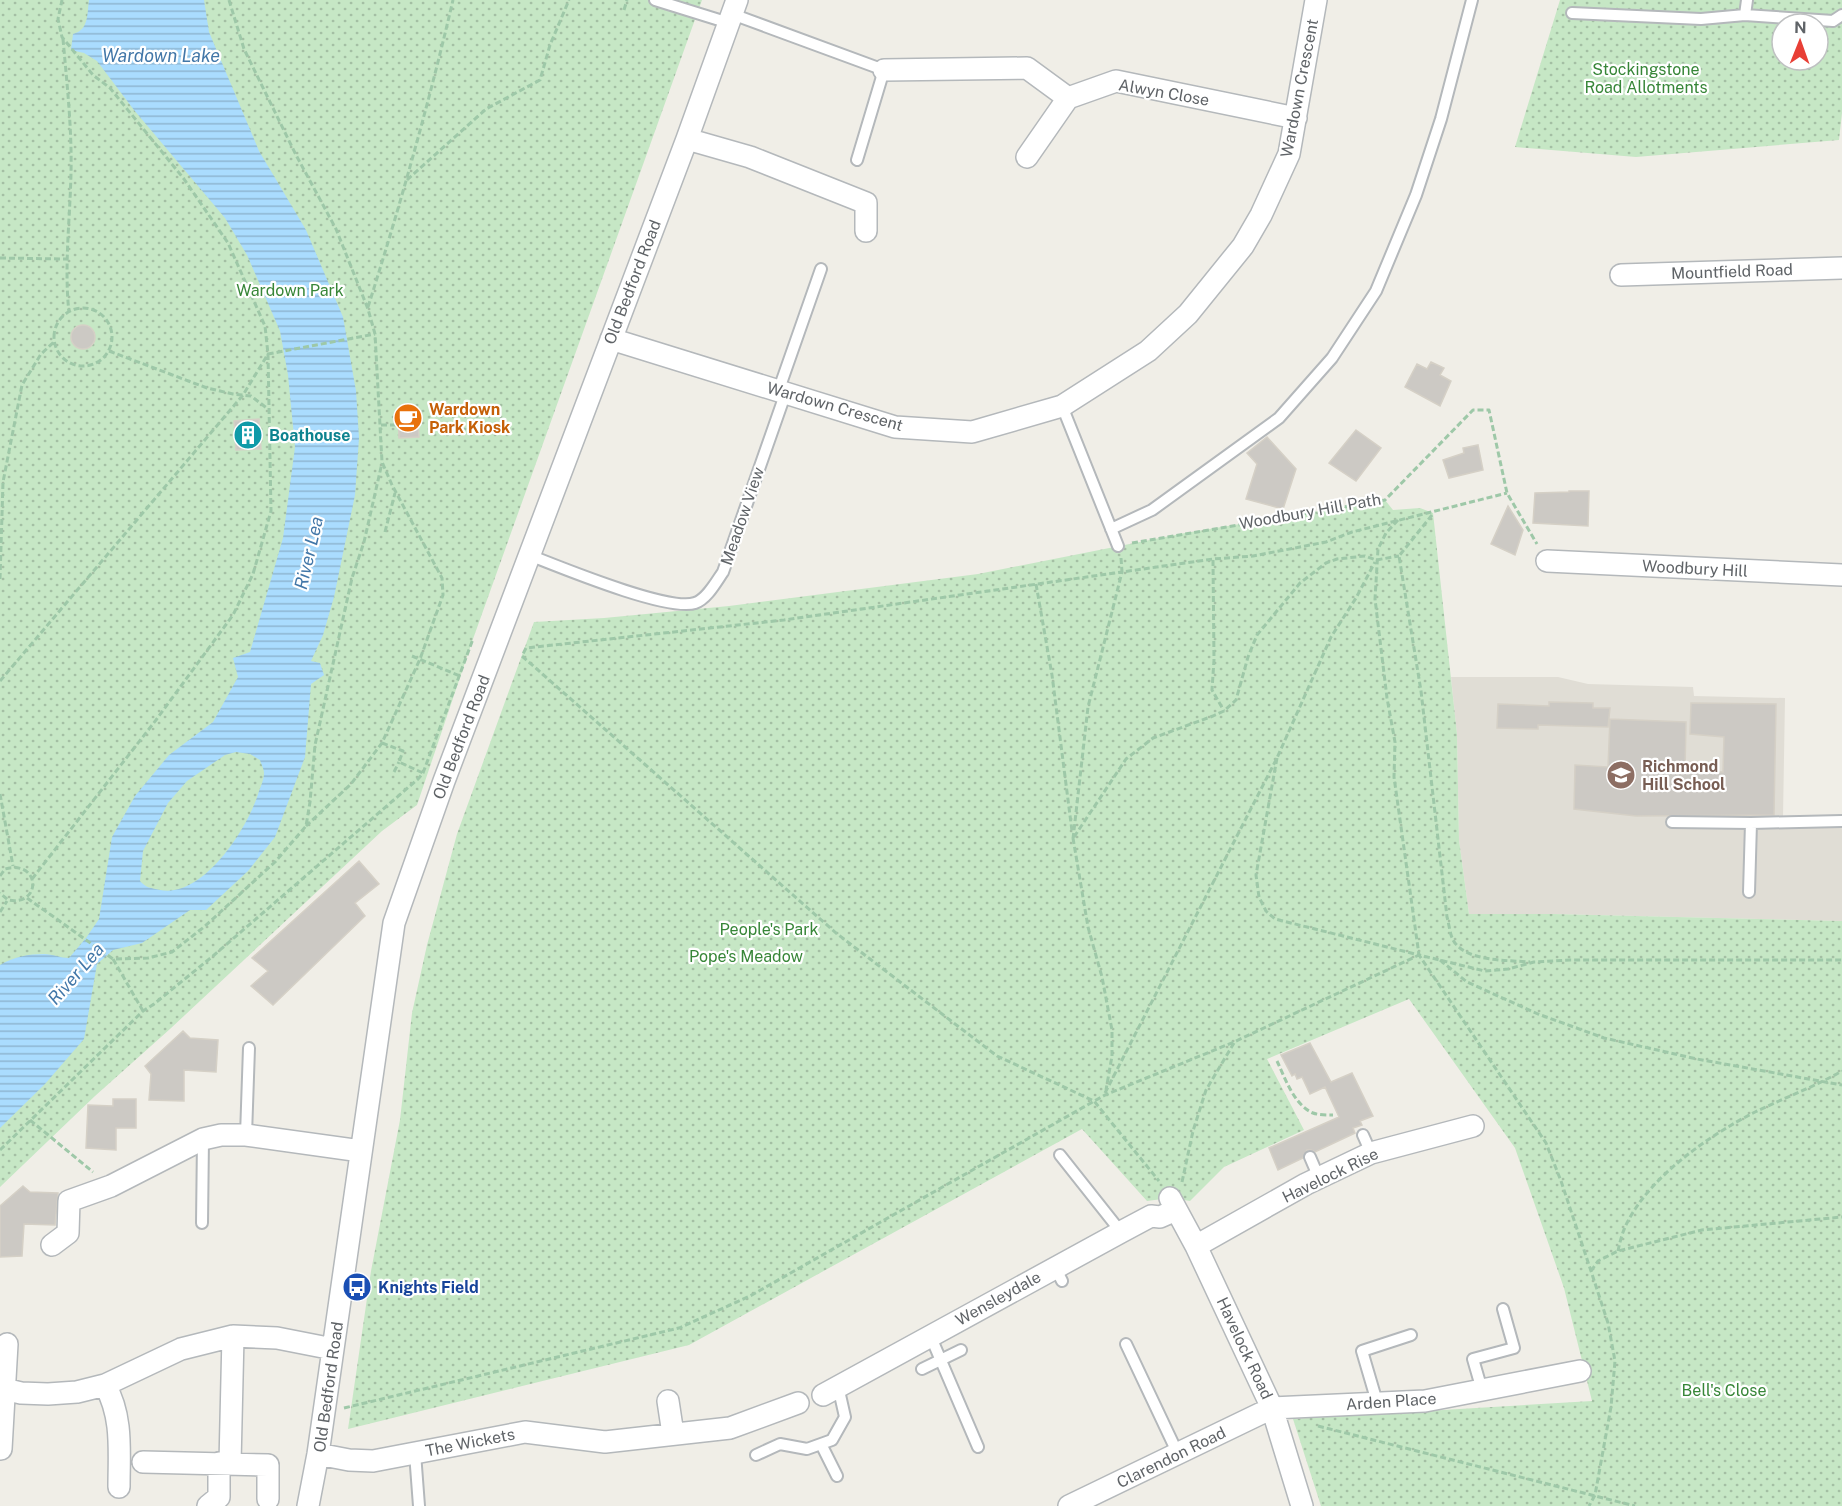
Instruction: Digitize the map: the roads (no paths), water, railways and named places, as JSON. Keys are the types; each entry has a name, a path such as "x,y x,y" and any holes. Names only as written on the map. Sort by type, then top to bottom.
{"street":[{"name":"Wardown Crescent","path":"611,339 895,427 972,432 1062,406 1148,351 1188,314 1214,285 1243,246 1261,215 1289,154 1316,0"},
{"name":"Old Bedford Road","path":"308,1506 318,1454 394,923 443,784 733,12"},
{"path":"884,70 1027,68 1068,98 1027,157"},
{"name":"Alwyn Close","path":"1068,98 1116,81 1296,117"},
{"path":"687,139 750,157 866,203 866,231"},
{"name":"Mountfield Road","path":"1621,275 1842,268"},
{"name":"Woodbury Hill","path":"1547,561 1842,575"},
{"name":"Havelock Rise","path":"1196,1246 1282,1193 1319,1178 1367,1144 1473,1126"},
{"path":"52,1245 68,1233 69,1201 111,1186 203,1139 221,1135 246,1135 361,1151"},
{"name":"Wensleydale","path":"831,1390 930,1335 1059,1274 1121,1232 1151,1216 1160,1217 1173,1204"},
{"name":"Havelock Road","path":"1173,1204 1196,1246 1272,1408 1302,1506"},
{"path":"4,1389 21,1393 48,1394 76,1392 105,1386 181,1349 233,1336 277,1338 333,1349"},
{"path":"208,1506 219,1497 225,1463 233,1336"},
{"path":"1,1449 7,1344"},
{"name":"Arden Place","path":"1272,1408 1425,1401 1580,1371"},
{"path":"105,1386 112,1399 119,1426 119,1486"},
{"path":"668,1401 673,1434"},
{"name":"The Wickets","path":"318,1454 349,1460 373,1461 525,1432 605,1442 730,1428 798,1402"},
{"name":"Clarendon Road","path":"1070,1506 1272,1408"},
{"path":"143,1462 268,1465 268,1499"}],"lane":[{"path":"655,0 733,12 884,70 857,160"},
{"path":"1111,529 1152,510 1279,418 1332,358 1376,291 1416,195 1441,119 1472,0"},
{"path":"1745,15 1747,0"},
{"path":"1572,13 1701,19 1745,15 1833,21 1842,15"},
{"path":"782,391 822,269"},
{"name":"Meadow View","path":"529,555 638,595 677,604 696,603 712,589 723,572 782,391"},
{"path":"1062,406 1118,546"},
{"path":"1672,822 1842,821"},
{"path":"1749,892 1751,823"},
{"path":"246,1135 249,1048"},
{"path":"202,1223 203,1139"},
{"path":"1060,1155 1121,1232"},
{"path":"1310,1157 1319,1178"},
{"path":"1482,1390 1473,1359 1514,1348 1503,1309"},
{"path":"930,1335 978,1447"},
{"path":"1377,1402 1362,1351 1411,1335"},
{"path":"1126,1344 1178,1454"},
{"path":"922,1369 961,1350"},
{"path":"756,1455 780,1444 807,1449 832,1440 844,1417 831,1390"},
{"path":"821,1444 837,1476"},
{"path":"415,1453 419,1506"}],"water":[{"name":"Wardown Lake","path":"89,0 204,0 209,32 259,151 306,230 343,317 356,391 359,438 355,495 334,597 323,635 311,661 320,663 324,675 311,684 305,757 275,837 248,871 206,910 190,910 142,943 113,950 97,964 84,1039 45,1084 0,1128 0,965 16,958 33,955 47,954 69,958 99,919 112,837 135,796 169,755 213,722 238,677 233,658 250,652 283,538 295,447 288,375 280,331 247,255 225,218 134,110 97,61 84,53 71,50 73,34 85,25","holes":["236,752 250,754 260,760 264,771 263,780 245,823 235,841 222,857 208,872 176,890 160,890 142,883 140,881 143,851 168,803 187,781 225,755"]}],"place":[{"name":"Wardown Park Kiosk","path":"408,418"},
{"name":"Boathouse","path":"248,435"},
{"name":"Richmond Hill School","path":"1621,775"},
{"name":"Knights Field","path":"357,1287"}],"park label":[{"name":"Stockingstone Road Allotments","path":"1646,78"},
{"name":"Wardown Park","path":"290,290"},
{"name":"People's Park","path":"769,929"},
{"name":"Pope's Meadow","path":"746,956"},
{"name":"Bell's Close","path":"1724,1390"}],"water label":[{"name":"River Lea","path":"309,553"},
{"name":"River Lea","path":"76,974"}]}
